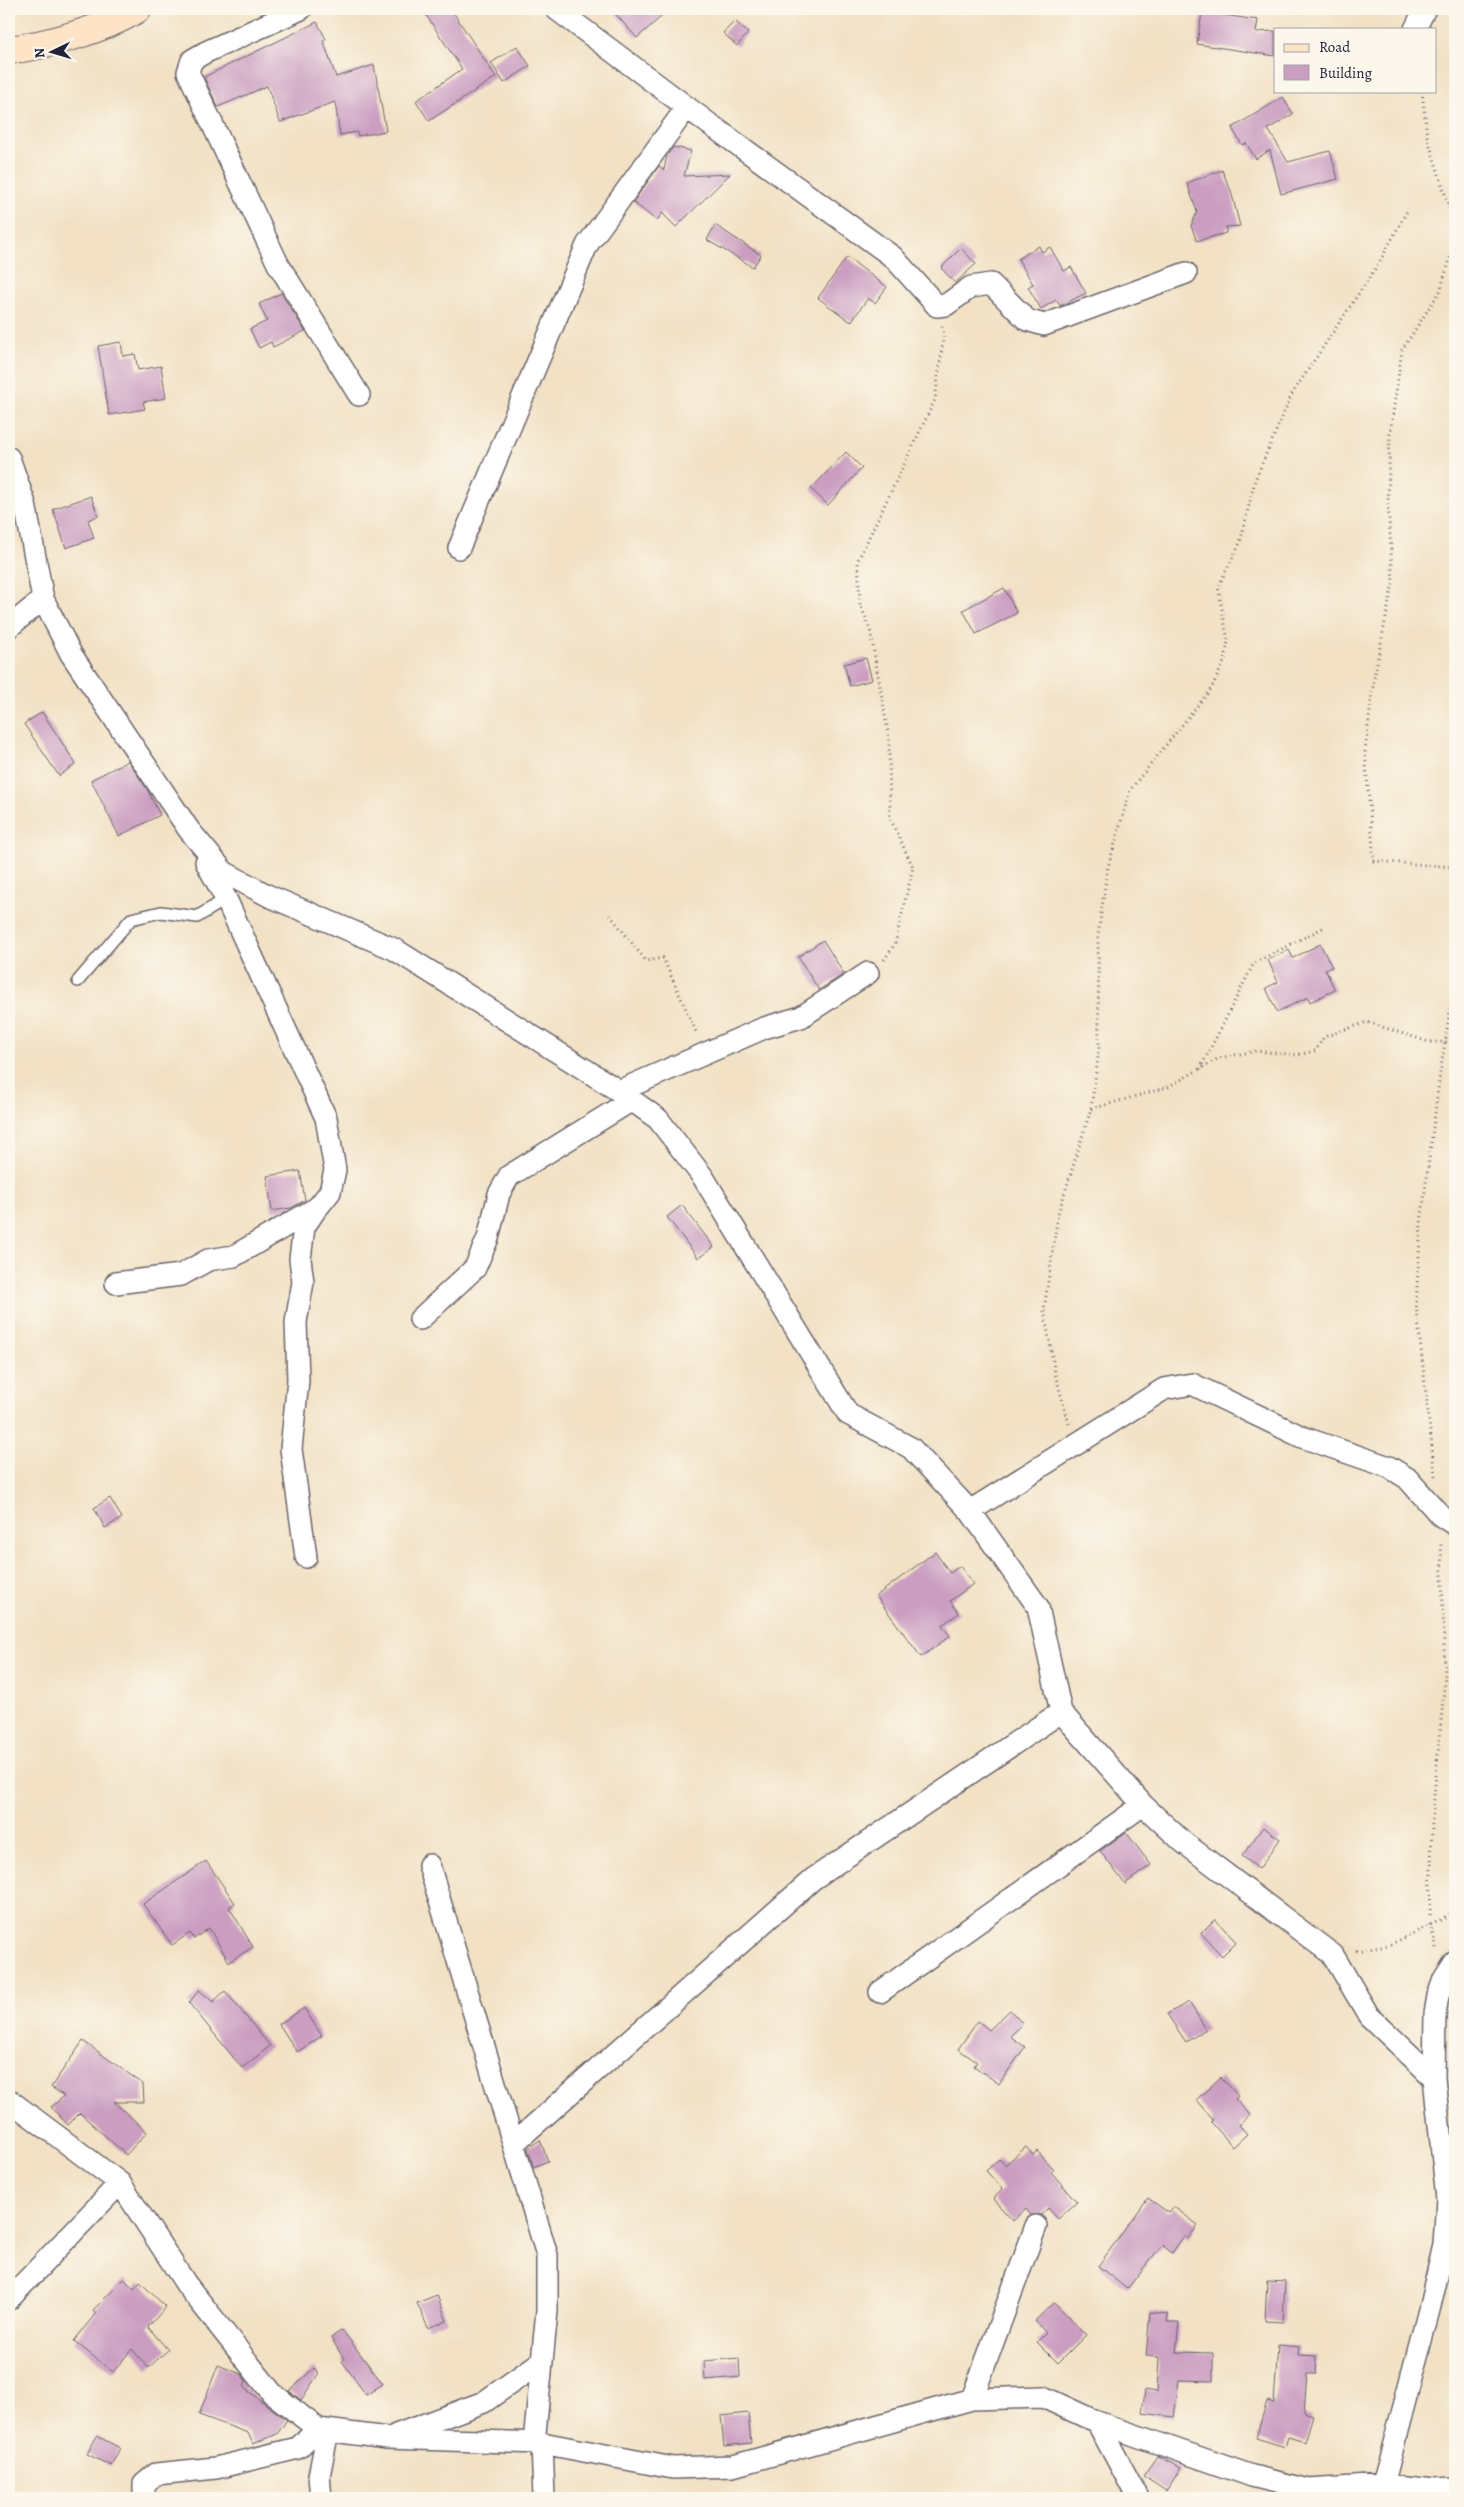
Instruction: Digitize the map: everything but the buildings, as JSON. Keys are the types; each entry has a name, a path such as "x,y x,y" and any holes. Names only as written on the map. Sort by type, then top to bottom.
{"street":[{"path":"9,50 34,46 113,21 137,9"},
{"path":"301,9 206,52 192,60 188,72 278,264 360,395"},
{"path":"556,9 687,107 893,256 937,306 946,305 971,287 991,284 1028,320 1044,325 1186,273"},
{"path":"1415,28 1425,9"},
{"path":"459,548 587,246 687,107"},
{"path":"9,458 25,504 43,599 70,654 189,830 224,872 269,896 394,949 626,1096 658,1119 703,1177 848,1414 912,1448 970,1511 1038,1607 1061,1712 1143,1805 1183,1842 1333,1955 1369,2016 1434,2078"},
{"path":"9,627 43,599"},
{"path":"189,830 226,899 326,1118 334,1170 330,1192 304,1227 300,1259 303,1282 296,1322 298,1380 291,1449 306,1557"},
{"path":"420,1319 475,1268 488,1238 499,1194 509,1176 626,1096 704,1053 764,1028 802,1017 868,973"},
{"path":"116,1283 181,1275 208,1260 234,1256 318,1207"},
{"path":"970,1511 1164,1389 1192,1384 1302,1437 1389,1467 1407,1478 1440,1515 1455,1525"},
{"path":"514,2143 813,1879 1061,1712"},
{"path":"880,1992 1143,1805"},
{"path":"429,1865 547,2255 547,2311 542,2361 538,2443 544,2498"},
{"path":"1380,2492 1430,2306 1444,2246 1447,2199 1434,2078 1438,1996 1444,1979 1455,1962"},
{"path":"9,2100 120,2184 186,2284 272,2393 323,2430 387,2438 538,2443 673,2468 733,2466 972,2399 1043,2397 1097,2422 1252,2476 1309,2490 1380,2492 1455,2489"},
{"path":"9,2299 120,2184"},
{"path":"972,2399 1036,2226"},
{"path":"387,2438 484,2402 542,2361"},
{"path":"1097,2422 1138,2498"},
{"path":"144,2498 144,2484 156,2474 216,2468 298,2448 323,2430"},
{"path":"321,2498 319,2476 323,2430"}],"lane":[{"path":"78,981 131,920 161,912 196,917 226,899"}],"path":[{"path":"1422,92 1427,136 1455,226"},
{"path":"1075,1445 1054,1373 1044,1310 1058,1214 1091,1109 1099,1050 1098,936 1107,871 1130,790 1211,689 1225,660 1228,641 1218,587 1240,542 1254,480 1292,394 1379,263 1407,211"},
{"path":"1455,243 1440,291 1402,350 1390,434 1388,503 1393,582 1374,678 1365,752 1374,861 1455,867"},
{"path":"868,973 884,960 895,944 913,867 890,818 889,738 870,629 860,604 858,560 935,400 944,335 937,306"},
{"path":"610,915 646,961 663,958 704,1053"},
{"path":"1200,1069 1254,963 1323,928"},
{"path":"1091,1109 1168,1087 1219,1058 1256,1052 1298,1055 1315,1051 1324,1037 1367,1022 1429,1042 1455,1042"},
{"path":"1333,1955 1387,1946 1455,1913"}]}
